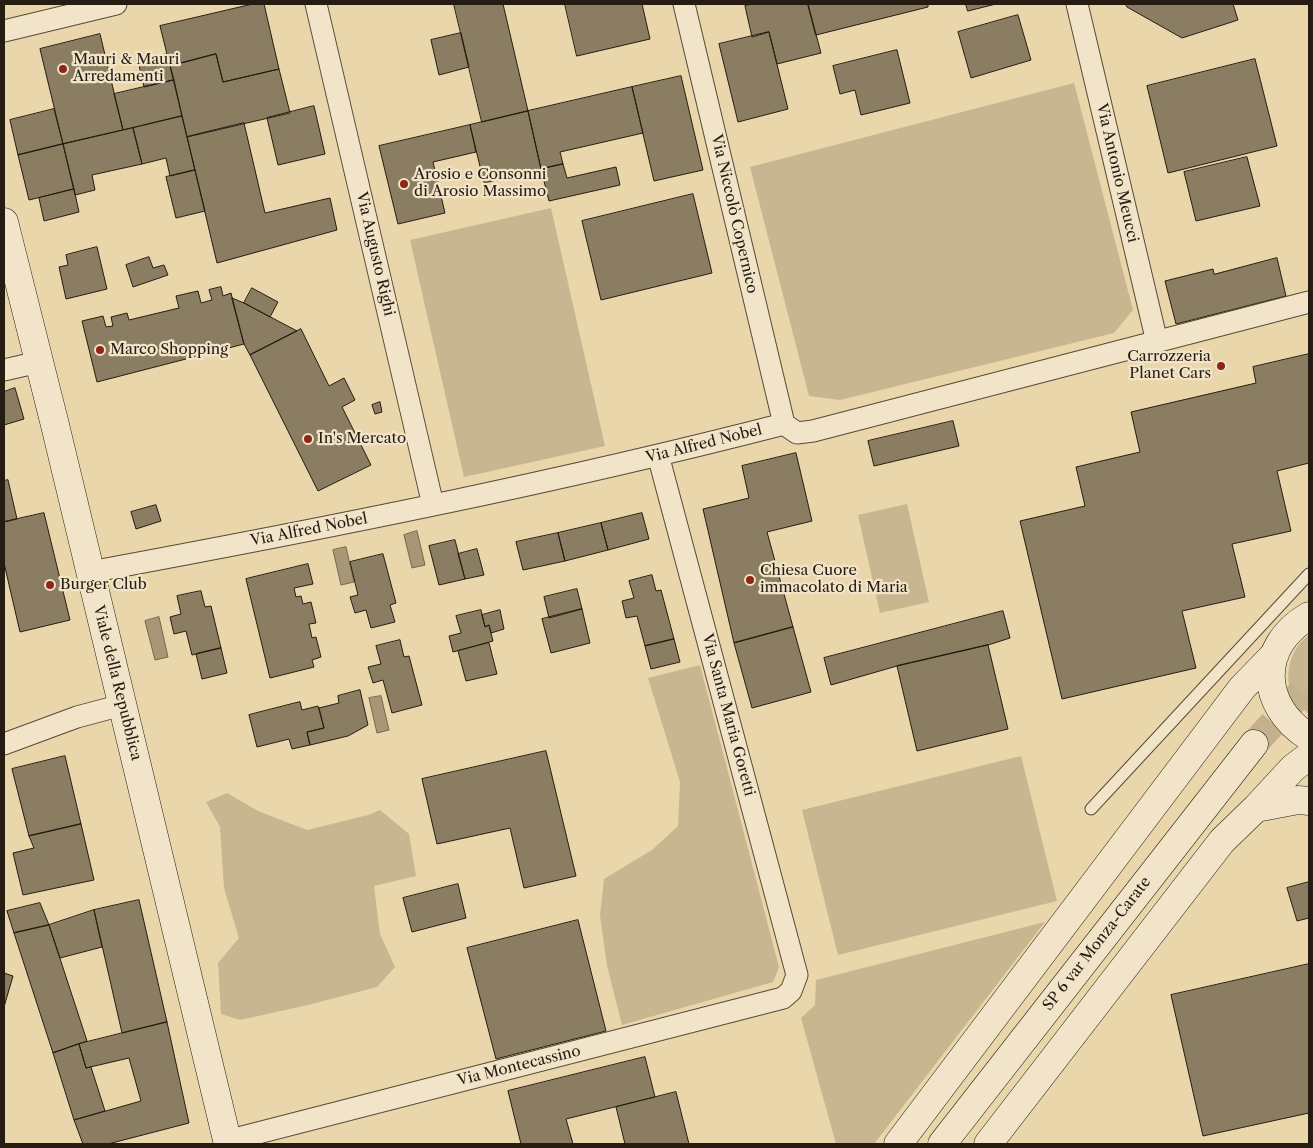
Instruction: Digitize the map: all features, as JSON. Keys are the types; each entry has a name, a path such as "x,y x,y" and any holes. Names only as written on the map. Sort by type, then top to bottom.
{"main road":[{"name":"Viale della Repubblica","path":"4,222 228,1143"},
{"path":"898,1144 1242,688 1270,639 1288,632 1298,622 1309,616"},
{"path":"1270,639 1271,679 1277,703 1285,717 1297,729 1309,737"},
{"name":"SP 6 var Monza-Carate","path":"942,1144 1254,744"},
{"path":"988,1144 1222,841 1293,768 1309,756"},
{"path":"1256,808 1298,800 1309,801"}],"street":[{"path":"4,31 116,4"},
{"name":"Via Augusto Righi","path":"316,4 433,505"},
{"name":"Via Niccolò Copernico","path":"684,4 784,424"},
{"name":"Via Antonio Meucci","path":"1077,4 1157,342"},
{"path":"4,17 36,23"},
{"path":"784,424 797,433 813,431 1309,302"},
{"path":"4,370 39,362"},
{"name":"Via Alfred Nobel","path":"90,572 298,533 433,505 658,455 784,424"},
{"name":"Via Santa Maria Goretti","path":"658,455 797,975"},
{"path":"4,744 77,717 122,705"},
{"name":"Via Montecassino","path":"228,1143 783,998 791,991 797,975"}],"lane":[{"path":"1091,809 1270,639 1309,574"}],"shaded area":[{"path":"1074,83 1133,310 1114,333 840,400 809,396 750,167"},
{"path":"551,208 605,446 464,477 410,240"},
{"path":"907,504 929,602 880,613 858,515"},
{"path":"417,531 425,565 412,568 404,535"},
{"path":"346,547 354,582 341,585 333,550"},
{"path":"159,617 168,657 155,660 145,621"},
{"path":"1309,635 1309,714 1299,705 1291,693 1288,677 1294,653"},
{"path":"700,665 779,967 773,982 622,1025 607,966 600,915 604,879 652,850 678,826 680,782 648,678"},
{"path":"381,696 389,730 377,733 369,698"},
{"path":"1021,756 1057,901 838,955 802,810"},
{"path":"227,793 258,811 307,830 368,815 380,810 409,834 416,876 374,886 380,934 395,967 377,987 240,1020 221,1014 218,963 239,938 224,888 220,827 206,802"},
{"path":"1045,922 874,1144 836,1144 801,1018 815,1005 816,980"}],"building":[{"path":"253,4 264,4 279,69 223,82 216,54 170,66 160,26"},
{"path":"454,4 503,4 528,111 482,122"},
{"path":"565,4 642,4 650,39 577,56"},
{"path":"753,4 808,4 821,53 777,64 769,32 752,37 745,6"},
{"path":"808,4 928,4 928,7 816,35"},
{"path":"966,4 996,4 968,11"},
{"path":"1126,4 1233,4 1238,20 1182,38 1127,7"},
{"path":"1018,15 1031,60 971,78 958,32"},
{"path":"769,32 788,109 738,122 719,44"},
{"path":"461,33 469,67 439,75 431,40"},
{"path":"100,34 123,130 63,144 40,49"},
{"path":"897,50 910,103 861,115 855,90 840,94 833,66"},
{"path":"167,54 174,80 144,87 138,61"},
{"path":"216,54 223,82 279,69 290,113 187,137 170,66"},
{"path":"1255,59 1277,146 1168,173 1147,86"},
{"path":"681,76 703,170 654,181 632,87"},
{"path":"174,80 182,116 123,130 114,94"},
{"path":"632,87 643,133 560,152 563,164 541,169 528,111"},
{"path":"314,106 325,154 278,165 267,118"},
{"path":"54,109 63,144 18,155 10,120"},
{"path":"528,111 541,169 484,183 470,125"},
{"path":"182,116 195,170 170,176 166,158 142,164 133,128"},
{"path":"244,123 265,213 330,198 337,230 217,263 187,137"},
{"path":"470,125 476,152 433,162 445,213 398,224 379,146"},
{"path":"133,128 142,164 92,175 95,190 75,195 63,144"},
{"path":"63,144 74,189 29,200 18,155"},
{"path":"1247,157 1260,206 1196,221 1184,172"},
{"path":"563,164 567,178 616,167 620,185 549,201 541,169"},
{"path":"195,170 205,211 176,218 166,177"},
{"path":"74,189 79,212 44,221 39,198"},
{"path":"693,194 712,273 601,300 582,221"},
{"path":"97,247 107,289 66,299 59,267 68,265 66,255"},
{"path":"149,257 153,268 164,265 168,275 133,287 126,265"},
{"path":"1277,258 1286,296 1176,324 1165,281 1213,269 1214,274"},
{"path":"221,287 223,296 231,293 244,344 97,382 82,321 103,316 106,327 113,326 111,317 127,313 129,320 179,308 176,296 198,291 201,303 212,300 209,290"},
{"path":"252,288 278,302 270,317 244,303"},
{"path":"232,298 297,331 250,355 244,344"},
{"path":"301,329 329,386 344,378 355,400 342,407 371,465 318,491 250,355"},
{"path":"1309,354 1309,463 1277,471 1291,531 1232,544 1245,597 1182,611 1196,668 1062,699 1020,521 1085,506 1076,467 1140,452 1131,412 1256,383 1253,367"},
{"path":"15,388 24,419 4,425 4,392"},
{"path":"380,402 382,412 375,414 372,405"},
{"path":"953,421 959,446 874,466 868,441"},
{"name":"Chiesa Cuore immacolato di Maria","path":"796,453 812,521 767,532 793,627 734,643 703,509 749,498 742,466"},
{"path":"8,480 17,519 4,522 4,481"},
{"path":"156,505 161,521 136,529 131,512"},
{"path":"44,513 70,620 20,632 4,563 4,522"},
{"path":"642,513 649,539 608,550 601,523"},
{"path":"601,523 608,550 565,561 558,533"},
{"path":"558,533 565,561 523,570 516,542"},
{"path":"455,540 465,579 439,585 429,546"},
{"path":"477,549 484,575 465,579 458,554"},
{"path":"383,554 396,603 390,605 395,622 371,628 366,610 355,613 350,597 358,595 350,562"},
{"path":"308,564 313,584 294,588 296,597 301,596 303,604 311,602 316,623 309,624 312,638 316,637 321,657 312,660 314,667 270,678 246,579"},
{"path":"652,575 656,591 661,590 674,639 645,646 637,616 626,618 622,601 634,598 629,581"},
{"path":"577,589 582,609 549,618 544,597"},
{"path":"201,591 205,607 211,606 221,648 192,655 186,631 174,634 170,617 181,614 177,596"},
{"path":"582,609 590,643 551,653 542,619"},
{"path":"481,610 485,627 489,625 493,641 453,652 449,636 461,633 456,616"},
{"path":"500,610 504,629 491,633 489,625 485,627 482,615"},
{"path":"1003,611 1010,638 988,645 897,666 831,685 824,658"},
{"path":"793,627 811,692 752,708 734,643"},
{"path":"674,639 680,662 651,669 645,646"},
{"path":"400,640 404,657 409,656 422,705 392,713 383,680 373,683 368,667 381,664 376,646"},
{"path":"489,643 497,674 466,681 458,651"},
{"path":"988,645 1008,729 917,751 897,666"},
{"path":"221,648 227,673 202,679 196,654"},
{"path":"360,690 368,725 348,736 310,745 307,732 324,728 319,708 339,703 338,696"},
{"path":"300,702 302,710 318,706 324,728 307,732 310,745 292,749 289,739 257,747 249,715"},
{"path":"546,751 576,876 524,888 510,828 437,844 422,779"},
{"path":"65,756 81,824 29,836 12,769"},
{"path":"81,824 94,880 23,895 13,853 34,848 29,836"},
{"path":"1309,882 1309,918 1297,921 1287,888"},
{"path":"458,884 466,918 412,932 403,898"},
{"path":"139,900 167,1022 122,1033 94,910"},
{"path":"40,903 49,925 14,933 7,911"},
{"path":"94,910 102,947 60,958 49,925"},
{"path":"578,920 606,1031 496,1059 467,948"},
{"path":"49,925 87,1041 53,1053 14,933"},
{"path":"1309,964 1309,1113 1203,1136 1171,995"},
{"path":"4,973 13,976 4,1007"},
{"path":"167,1022 189,1123 108,1144 83,1144 74,1120 141,1101 129,1058 86,1068 79,1044"},
{"path":"79,1044 86,1068 91,1067 105,1111 74,1120 53,1053"},
{"path":"645,1057 655,1097 566,1119 573,1144 521,1144 508,1091"},
{"path":"676,1092 689,1144 625,1144 616,1107"}],"tunnel":[{"path":"1254,744 1309,684"}],"place":[{"name":"Mauri & Mauri Arredamenti","path":"63,69"},
{"name":"Arosio e Consonni di Arosio Massimo","path":"404,184"},
{"name":"Marco Shopping","path":"100,350"},
{"name":"Carrozzeria Planet Cars","path":"1221,366"},
{"name":"In's Mercato","path":"308,439"},
{"name":"Chiesa Cuore immacolato di Maria","path":"750,580"},
{"name":"Burger Club","path":"50,585"}]}
